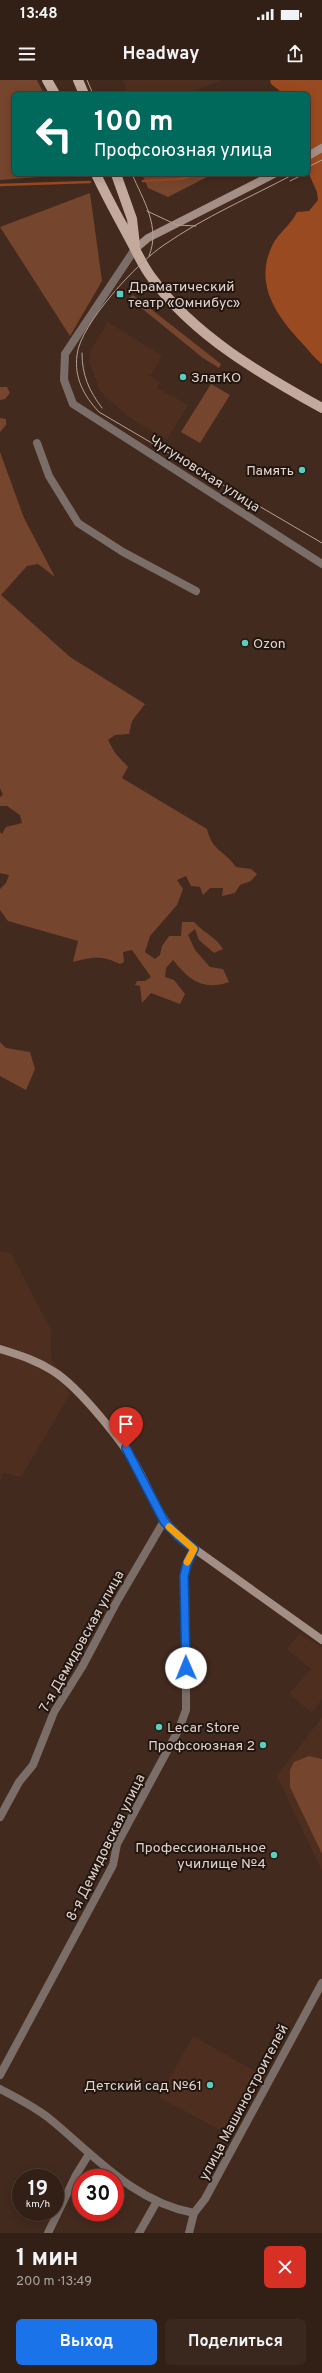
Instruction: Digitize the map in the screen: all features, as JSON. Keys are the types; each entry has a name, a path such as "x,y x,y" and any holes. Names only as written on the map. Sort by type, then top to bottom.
{"main road":[{"path":"47,80 54,92"},
{"path":"78,80 83,92"},
{"path":"310,155 322,148"},
{"path":"97,176 120,224 152,278 189,318 216,342 292,391 322,408"},
{"path":"117,176 132,219 135,250"},
{"path":"135,250 148,238 270,176"},
{"path":"0,1350 30,1358 55,1372 80,1395 126,1448 164,1521 178,1536 322,1640"}],"street":[{"name":"Чугуновская улица","path":"135,250 65,354 64,380 73,404 322,564"},
{"path":"36,443 49,476 78,523 123,552 196,592"},
{"name":"7-я Демидовская улица","path":"0,1817 19,1782 32,1765 54,1712 82,1667 116,1603 164,1521"},
{"name":"8-я Демидовская улица","path":"0,2074 113,1865 118,1844 179,1730 186,1710 184,1576 187,1564 194,1549"},
{"name":"улица Машиностроителей","path":"189,2233 194,2213 205,2198 322,1983"},
{"path":"0,2089 48,2118 124,2183 156,2203 173,2209 194,2213"},
{"path":"48,2233 76,2175 89,2154"},
{"path":"139,2233 156,2203"}],"shaded area":[{"path":"0,80 37,80 43,92 12,92 12,176 51,176 0,180"},
{"path":"123,80 222,80 191,92 127,92"},
{"path":"270,80 322,80 322,364 283,321 270,298 267,286 265,273 267,260 272,246 297,212 309,211 318,200 317,192 310,176 310,92 280,92 271,84"},
{"path":"143,176 209,176 168,197 148,188"},
{"path":"90,193 102,281 70,336 0,227"},
{"path":"133,295 221,364 219,368 203,358 129,298"},
{"path":"108,322 162,356 151,375 147,374 160,382 157,388 188,405 167,440 129,417 100,392 89,360 90,352"},
{"path":"211,384 230,395 200,443 181,432"},
{"path":"0,387 7,387 10,393 5,399 0,400"},
{"path":"0,418 6,419 6,425 0,432"},
{"path":"0,452 24,518 55,577 38,564 27,566 1,595 70,657 145,704 132,721 129,734 115,735 108,740 115,753 128,767 122,778 207,829 215,846 232,861 236,867 251,869 257,874 251,881 240,885 235,893 222,896 223,888 210,888 203,895 200,887 191,886 186,876 177,880 183,889 177,905 150,936 145,952 155,959 160,955 162,946 169,936 181,936 182,922 194,922 223,949 214,953 199,940 195,929 188,935 195,950 210,967 223,969 229,982 212,985 197,982 185,973 173,960 166,968 165,977 174,980 185,994 180,1004 151,993 142,1003 140,986 135,985 137,981 145,981 151,977 132,950 123,952 124,962 120,964 102,958 73,962 78,941 8,921 0,910 0,889 6,883 9,875 0,873 0,832 2,834 6,827 22,823 20,815 7,806 0,806 0,797 3,795 0,788"},
{"path":"0,1042 6,1048 30,1052 35,1069 26,1090 0,1076"},
{"path":"0,1251 11,1253 51,1330 51,1358 70,1394 21,1477 4,1473 0,1482"},
{"path":"299,1634 322,1647 322,1699 312,1713 289,1694 311,1669 287,1649"},
{"path":"322,1717 322,1871 277,1776"},
{"path":"309,1756 322,1759 322,1854 290,1787 290,1770 294,1762"},
{"name":"Детский сад №61","path":"193,2036 260,2074 227,2134 159,2097"}],"waterway":[{"path":"143,181 181,179 189,176"},
{"path":"0,185 90,182"}],"tram line":[{"path":"87,80 92,92"},
{"path":"310,166 322,160"},
{"path":"133,176 152,224 153,235 149,256"},
{"path":"290,176 195,225 153,253 126,279 99,311 88,327 81,342 76,363 81,386 89,400 99,412 322,543"},
{"path":"290,181 300,176"},
{"path":"147,211 177,225 196,226"},
{"path":"82,353 83,368 87,382 93,395 102,408"}],"slow traffic":[{"path":"169,1527 194,1549 187,1562"}],"place":[{"name":"Драматический театр «Омнибус»","path":"120,294"},
{"name":"ЗлатКО","path":"183,377"},
{"name":"Память","path":"302,470"},
{"name":"Ozon","path":"245,643"},
{"name":"Lecar Store","path":"159,1727"},
{"name":"Профсоюзная 2","path":"263,1745"},
{"name":"Профессиональное училище №4","path":"274,1855"},
{"name":"Детский сад №61","path":"210,2085"}],"route":[{"path":"126,1448 139,1470 153,1502 164,1521 178,1536 194,1549 187,1564 184,1576 186,1668"}]}
